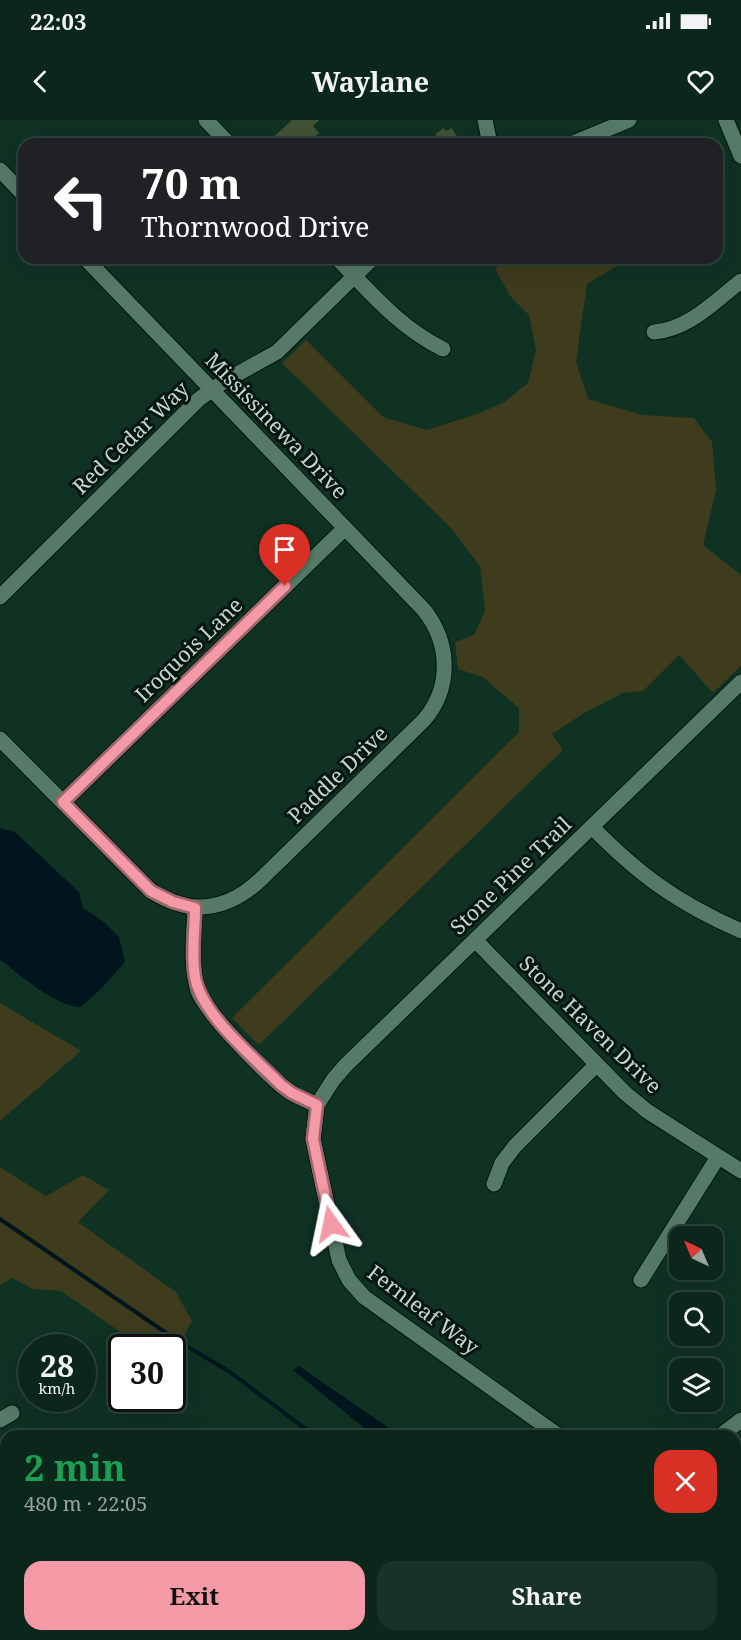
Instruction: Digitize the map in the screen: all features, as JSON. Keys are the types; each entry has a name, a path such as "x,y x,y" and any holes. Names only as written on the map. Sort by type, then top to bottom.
{"street":[{"path":"206,120 223,138"},
{"path":"485,120 489,138"},
{"path":"586,138 629,120"},
{"path":"726,120 741,156"},
{"path":"0,170 18,189"},
{"name":"Mississinewa Drive","path":"91,264 424,610 435,626"},
{"path":"344,264 399,321 420,337 443,349"},
{"name":"Red Cedar Way","path":"0,597 212,389 277,352 367,264"},
{"path":"654,332 671,330 693,318 741,282"},
{"name":"Iroquois Lane","path":"63,802 345,528"},
{"name":"Paddle Drive","path":"195,908 229,902 252,888 429,714 441,690 445,671 443,645 435,626"},
{"name":"Stone Pine Trail","path":"317,1105 346,1065 741,682"},
{"path":"0,739 151,891 173,902 195,908 193,963 196,985 205,1004 281,1085 317,1105"},
{"path":"592,827 632,866 665,891 694,909 741,931"},
{"name":"Stone Haven Drive","path":"476,941 596,1065 647,1110 741,1171"},
{"path":"494,1184 502,1163 514,1146 596,1065"},
{"name":"Fernleaf Way","path":"317,1105 313,1139 339,1260 349,1280 364,1297 551,1430"},
{"path":"640,1280 718,1157"},
{"path":"728,1430 741,1420"}],"shaded area":[{"path":"500,264 620,264 587,284 576,362 588,399 642,415 694,418 712,442 716,490 703,545 741,575 741,666 713,693 679,655 643,691 623,693 584,713 552,734 563,750 259,1045 232,1018 519,732 519,708 483,677 458,669 455,642 474,635 485,611 480,566 450,527 282,363 306,340 383,417 427,430 503,403 528,383 536,350 529,315 511,297 495,269"},
{"path":"0,1003 81,1051 0,1121"},
{"path":"0,1167 46,1196 83,1175 109,1190 78,1222 176,1292 192,1321 185,1334 123,1334 61,1291 33,1289 12,1278 0,1285"}],"water":[{"path":"0,828 15,832 79,892 83,908 104,922 119,937 125,962 81,1007 71,1006 49,996 0,960"},
{"path":"299,1366 392,1430 367,1430 293,1370"}],"building":[{"path":"292,120 319,120 313,126 319,133 314,138 272,138"},
{"path":"444,128 446,131 452,128 458,138 435,138 435,134"}],"waterway":[{"path":"0,1219 178,1341 230,1372 307,1430"}],"route":[{"path":"285,586 63,802 151,891 183,906 195,908 193,963 196,985 205,1004 241,1045 281,1085 317,1105 313,1139 331,1224"}]}
